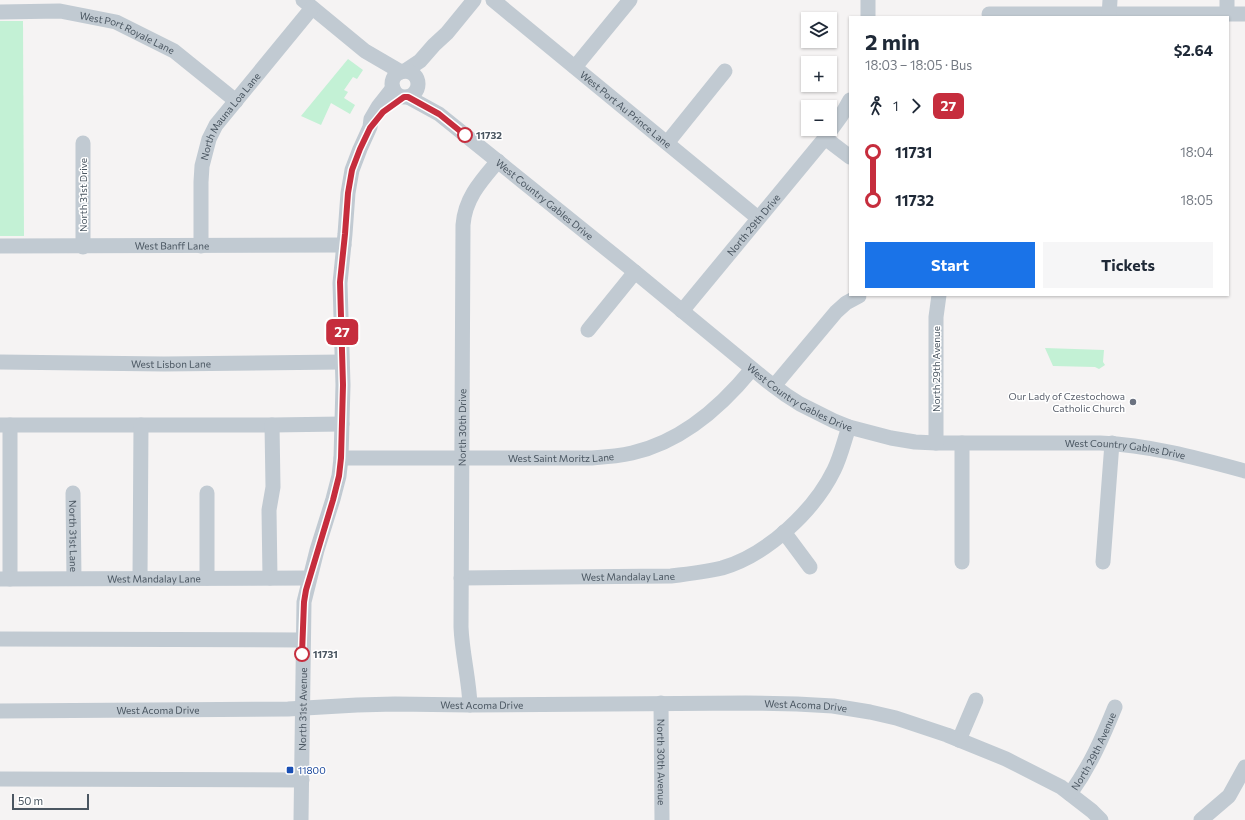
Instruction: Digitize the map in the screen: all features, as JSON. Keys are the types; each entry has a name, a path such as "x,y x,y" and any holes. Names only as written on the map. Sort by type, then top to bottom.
{"street":[{"path":"447,33 418,82 415,92 400,85 434,45 447,33 474,0"},
{"name":"West Port Au Prince Lane","path":"493,0 758,218"},
{"path":"575,67 630,0"},
{"path":"868,0 868,16"},
{"name":"West Country Gables Drive","path":"307,4 365,51 400,85 498,161 752,369 800,404 834,421 870,434 915,442 1112,443 1161,450 1245,471"},
{"name":"North Mauna Loa Lane","path":"201,246 201,182 204,159 209,139 216,125 236,101 307,4"},
{"path":"989,10 1109,10 1227,7 1245,14"},
{"name":"West Port Royale Lane","path":"0,12 60,11 116,22 174,51 236,101"},
{"path":"667,143 725,71"},
{"name":"West Country Gables Drive","path":"418,82 433,102 439,114"},
{"name":"North 31st Avenue","path":"301,820 302,640 304,602 309,578 333,500 339,476 341,458 342,362 340,282 348,193 352,170 370,128 371,119 378,107 400,85"},
{"name":"North 29th Drive","path":"682,311 825,138 849,102"},
{"path":"825,138 849,156"},
{"name":"North 31st Drive","path":"83,143 83,247"},
{"name":"North 30th Drive","path":"470,704 470,691 461,643 464,216 474,190 498,161"},
{"name":"West Banff Lane","path":"0,246 83,247 344,245"},
{"path":"588,330 635,272"},
{"path":"774,386 836,312 846,303 859,296"},
{"name":"North 29th Avenue","path":"936,443 936,317 939,296"},
{"name":"West Lisbon Lane","path":"0,362 164,364 342,362"},
{"name":"West Saint Moritz Lane","path":"341,458 592,458 633,453 667,440 691,426 715,409 740,385 752,369"},
{"path":"5,579 5,425 342,424"},
{"path":"140,578 141,425"},
{"path":"270,578 269,510 273,487 272,425"},
{"name":"West Mandalay Lane","path":"461,578 671,576 694,574 723,567 739,561 766,546 784,532 808,509 833,472 839,459 849,427"},
{"path":"962,443 962,562"},
{"path":"1103,562 1112,443"},
{"name":"North 31st Lane","path":"73,493 74,578"},
{"path":"207,493 207,578"},
{"path":"784,532 810,567"},
{"name":"West Mandalay Lane","path":"5,579 309,578"},
{"path":"0,639 302,640"},
{"path":"959,740 976,700"},
{"name":"West Acoma Drive","path":"0,711 302,709 395,704 797,704 833,706 896,718 959,740 1006,759 1045,778 1070,794 1101,820"},
{"name":"North 30th Avenue","path":"661,704 662,820"},
{"name":"North 29th Avenue","path":"1070,794 1092,761 1115,707"},
{"path":"1201,820 1229,796 1245,767"},
{"path":"0,779 302,780"}],"green space":[{"path":"0,21 23,21 24,236 0,236"},
{"path":"348,59 363,70 357,79 353,77 344,90 348,92 344,98 355,105 350,114 331,103 321,125 301,116"},
{"path":"1045,348 1104,350 1103,362 1105,365 1099,369 1095,367 1053,366"}],"bus line":[{"name":"27","path":"302,654 302,628 306,590 333,500 339,476 341,458 343,385 340,282 346,208 352,170 370,128 383,112 404,97 408,97 439,114 465,135"}],"place":[{"name":"11732","path":"465,135"},
{"name":"Our Lady of Czestochowa Catholic Church","path":"1133,402"},
{"name":"11731","path":"302,654"},
{"name":"11800","path":"290,770"}]}
